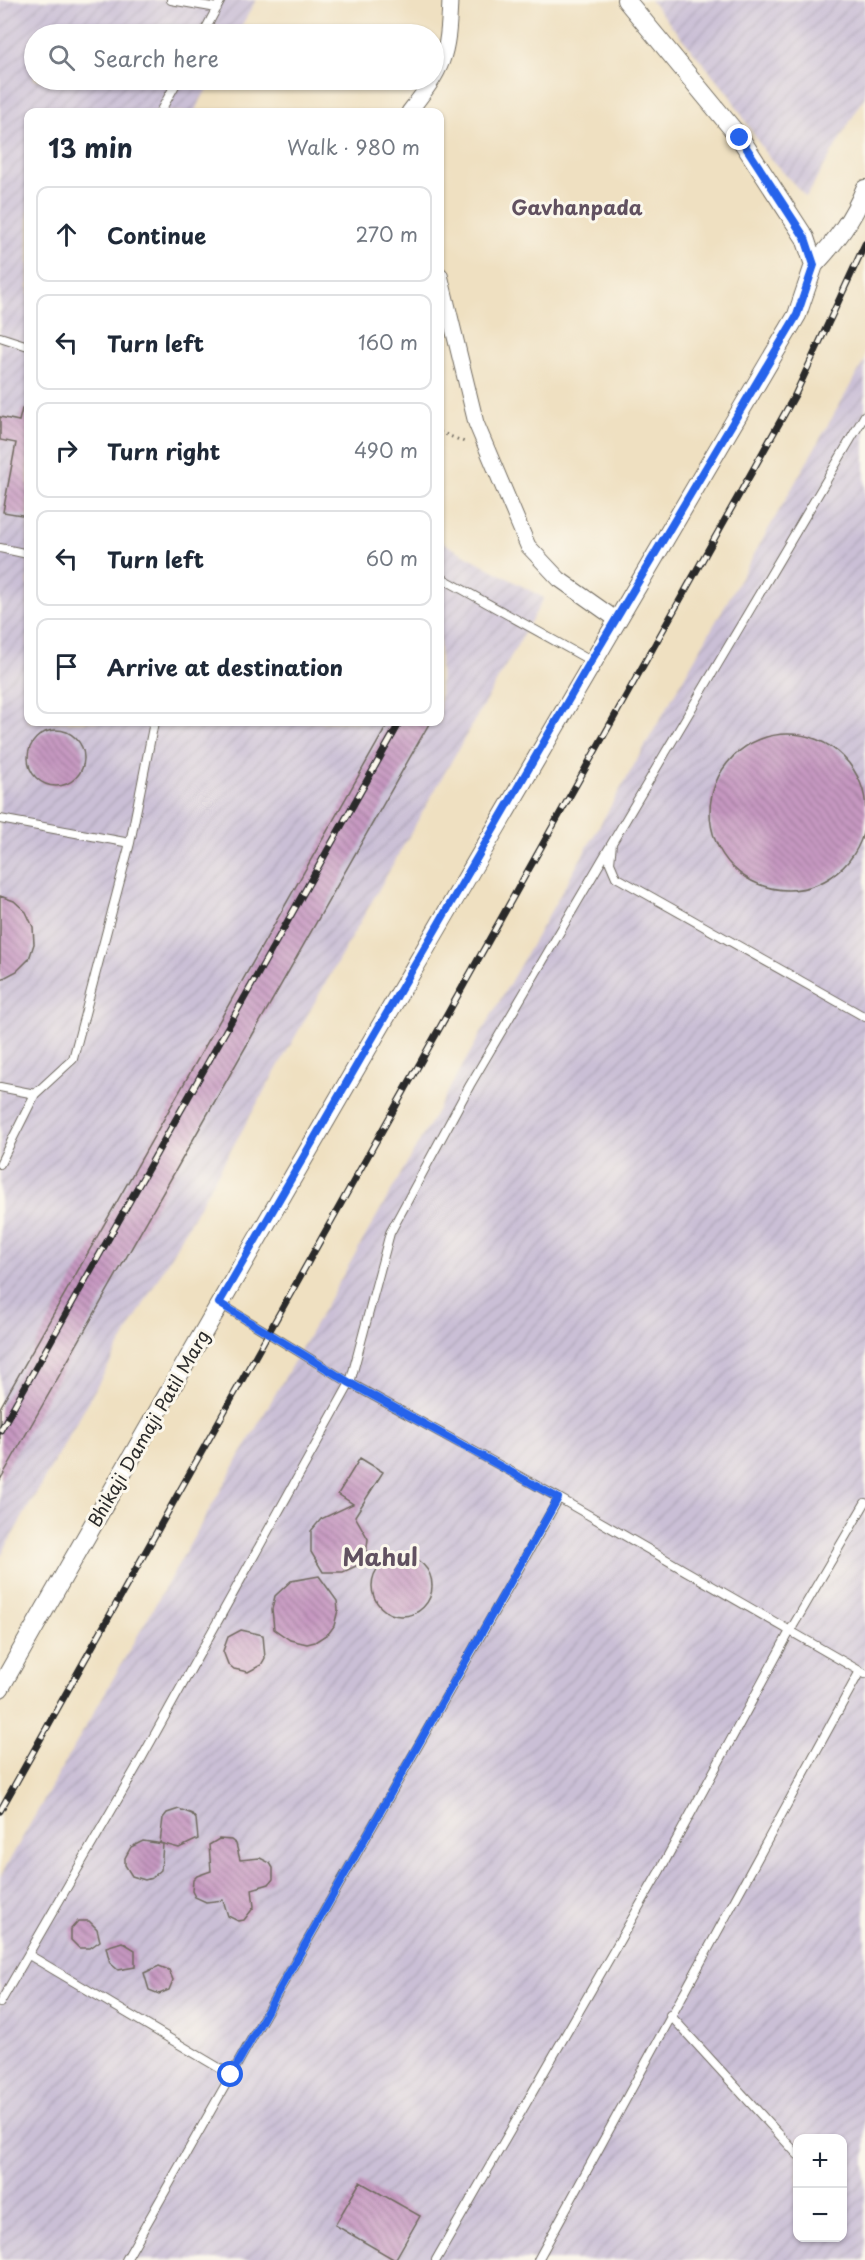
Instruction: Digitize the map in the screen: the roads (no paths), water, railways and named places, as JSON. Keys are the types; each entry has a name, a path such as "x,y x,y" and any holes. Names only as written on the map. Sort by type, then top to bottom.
{"street":[{"path":"444,57 449,41 450,0"},
{"path":"626,0 740,138 805,238 814,265 838,239 856,213 865,189"},
{"path":"412,108 426,90"},
{"name":"Bhikaji Damaji Patil Marg","path":"0,1688 219,1303 591,661 797,315 814,265"},
{"path":"444,291 476,423 528,546 559,579 617,620"}],"lane":[{"path":"171,0 217,8"},
{"path":"208,24 221,0"},
{"path":"162,108 172,90"},
{"path":"0,337 24,345"},
{"path":"0,2003 350,1383 390,1233 470,1085 865,415"},
{"path":"0,548 24,553"},
{"path":"444,579 591,661"},
{"path":"0,1164 35,1094 73,1059 130,843 153,726"},
{"path":"0,819 130,843"},
{"path":"612,843 610,863 616,877 865,1017"},
{"path":"0,1087 35,1094"},
{"path":"219,1303 350,1383 558,1498 863,1672 670,2015 538,2260"},
{"path":"126,2260 558,1498"},
{"path":"436,2260 659,1872 790,1631 865,1503"},
{"path":"29,1955 231,2075"},
{"path":"670,2015 793,2150"}],"railway":[{"path":"0,1811 795,395 865,244"},
{"path":"0,1431 398,726"}],"district":[{"name":"Gavhanpada","path":"577,207"},
{"name":"Mahul","path":"380,1556"}]}
